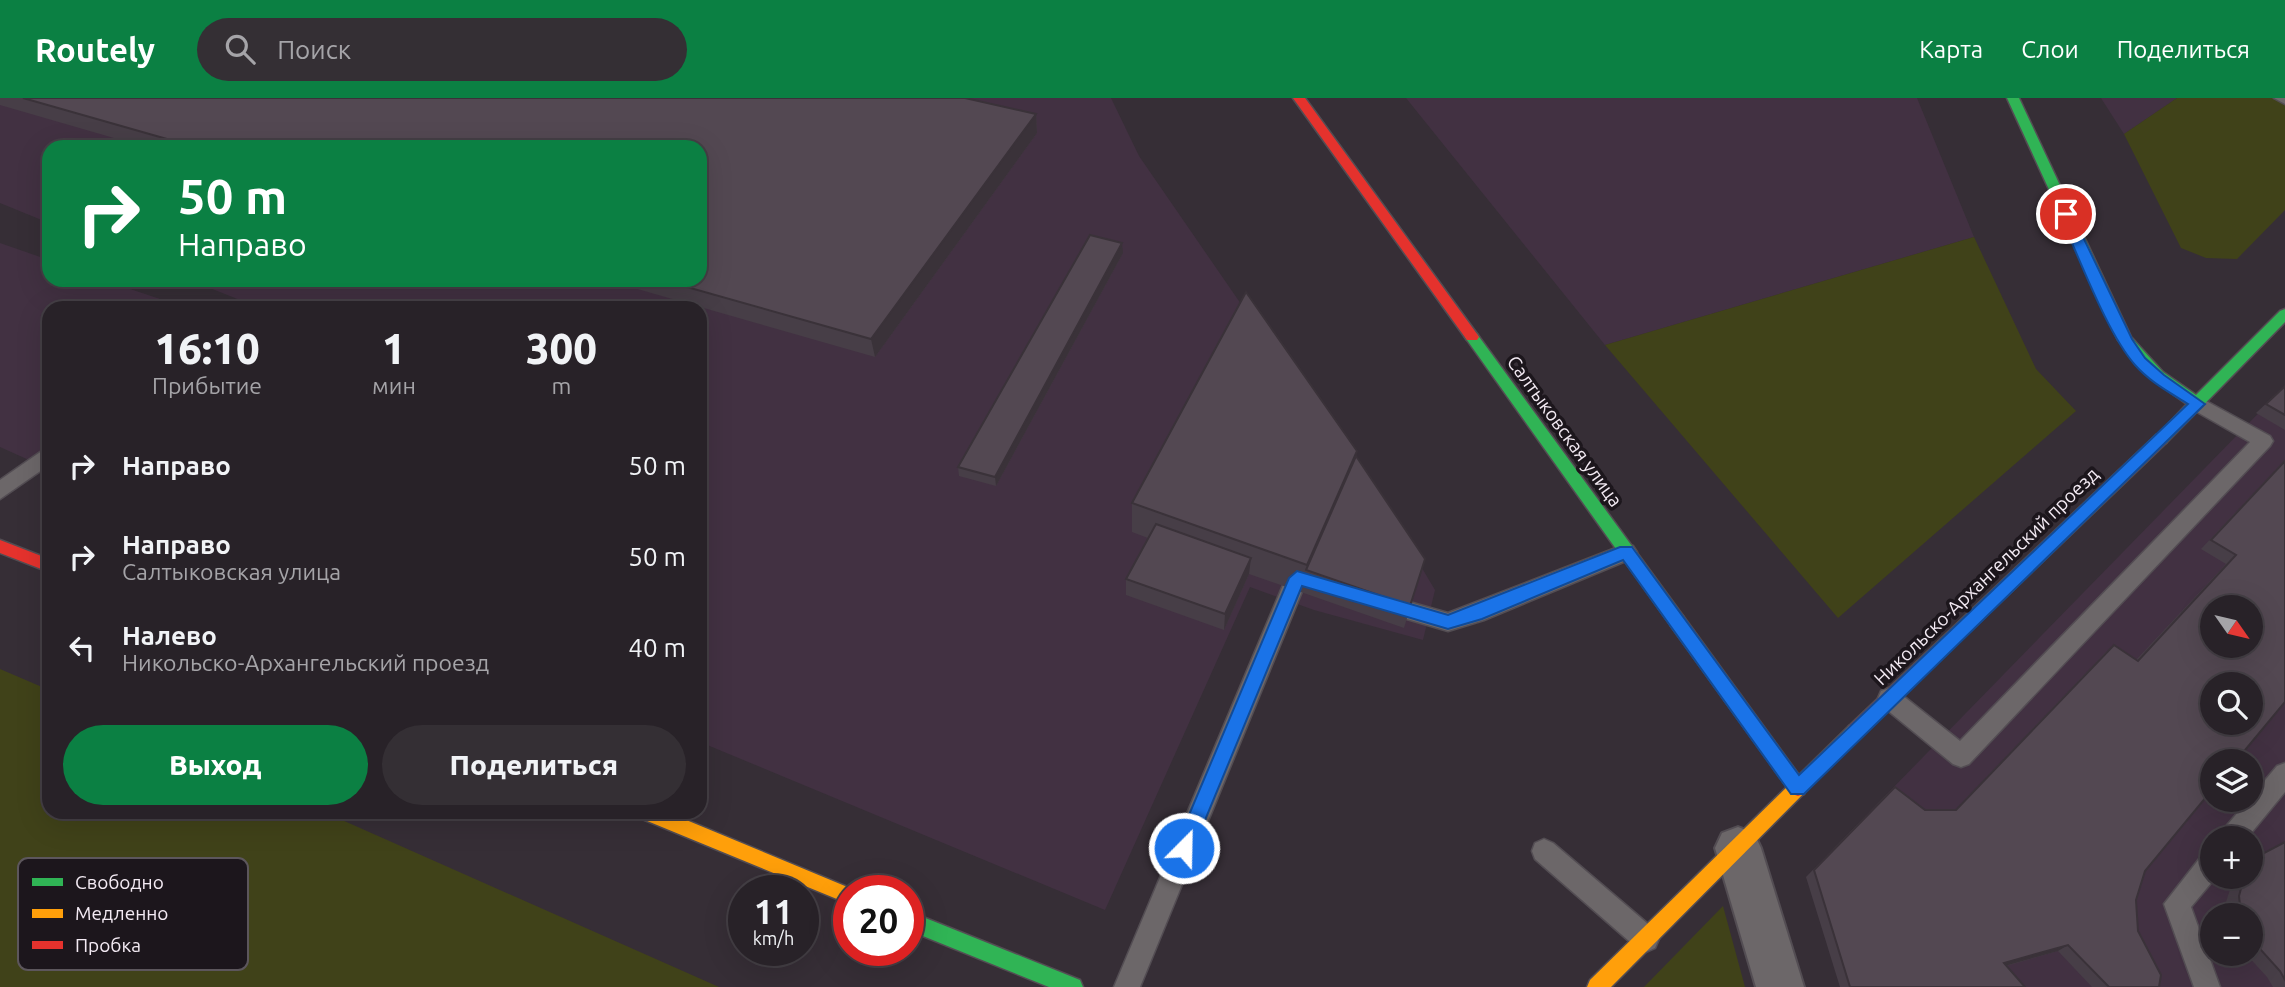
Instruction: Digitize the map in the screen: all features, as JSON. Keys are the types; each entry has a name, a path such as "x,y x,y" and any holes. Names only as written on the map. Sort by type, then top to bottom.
{"street":[{"name":"Салтыковская улица","path":"1299,98 1798,788"},
{"path":"2013,98 2126,340 2140,361 2158,378 2197,404"},
{"name":"Никольско-Архангельский проезд","path":"1597,987 1889,698 2197,404 2285,314"},
{"path":"0,546 42,563"},
{"path":"663,819 833,888"},
{"path":"1738,848 1780,987"},
{"path":"924,926 1073,987"}],"lane":[{"path":"1889,698 1961,755 2263,441 2197,404"},
{"path":"0,491 42,459"},
{"path":"1360,596 1448,622 1476,614 1626,552"},
{"path":"1277,560 1297,578 1335,589"},
{"path":"1127,987 1297,578"},
{"path":"2242,826 2285,774"},
{"path":"1544,851 1646,939"},
{"path":"2200,876 2177,904 2207,987"}],"shaded area":[{"path":"0,98 1111,98 1139,156 1416,558 1435,590 1423,640 1314,610 1250,587 1105,910 707,745 707,301 242,301 208,287 707,287 707,140 42,140 42,220 0,203"},
{"path":"1406,98 1917,98 1974,237 1605,345"},
{"path":"2101,98 2177,98 2124,134"},
{"path":"0,243 42,258 42,287 124,287 166,301 42,301 42,466 0,447"},
{"path":"2285,386 2285,987 1840,987 1887,794"}],"green space":[{"path":"2177,98 2285,98 2285,210 2237,259 2206,258 2181,248 2124,134"},
{"path":"1974,237 2036,369 2076,411 1838,618 1605,345"},
{"path":"0,669 42,687 42,819 340,819 719,987 0,987"},
{"path":"1723,906 1745,987 1644,987"}],"building":[{"path":"23,98 965,98 1036,114 871,339 687,287 707,287 707,140 170,140"},
{"path":"1090,235 1122,243 995,477 958,467"},
{"path":"1246,292 1357,451 1307,565 1132,503"},
{"path":"2285,386 2285,415 2266,404"},
{"path":"1356,456 1425,559 1410,606 1306,570"},
{"path":"2285,461 2285,702 2263,728 2263,672 2200,672 2200,735 2258,735 2246,749 2200,749 2200,805 2145,871 2136,900 2138,931 2161,975 2159,987 2109,987 2068,945 2004,963 2025,987 1850,987 1814,870 1895,787 1925,810 1956,810 2114,645 2138,661 2236,555 2211,540"},
{"path":"1156,524 1251,558 1225,614 1126,579"},
{"path":"2285,842 2285,980 2263,952 2263,903 2240,903 2241,889 2263,889 2264,853"}],"traffic: fast":[{"path":"2013,98 2125,340 2158,376 2197,403"},
{"path":"2161,439 2285,314"},
{"path":"1472,337 1677,621"},
{"path":"924,926 1073,987"}],"traffic: slow":[{"path":"1597,987 1855,731"},
{"path":"663,819 833,888"}],"traffic: jam":[{"path":"1299,98 1472,337"},
{"path":"1855,731 2161,439"},
{"path":"0,546 42,563"},
{"path":"1677,621 1798,788"}],"route":[{"path":"1184,848 1297,578 1448,622 1476,614 1626,552 1798,788 2197,404 2158,378 2140,361 2126,340 2066,214"}]}
